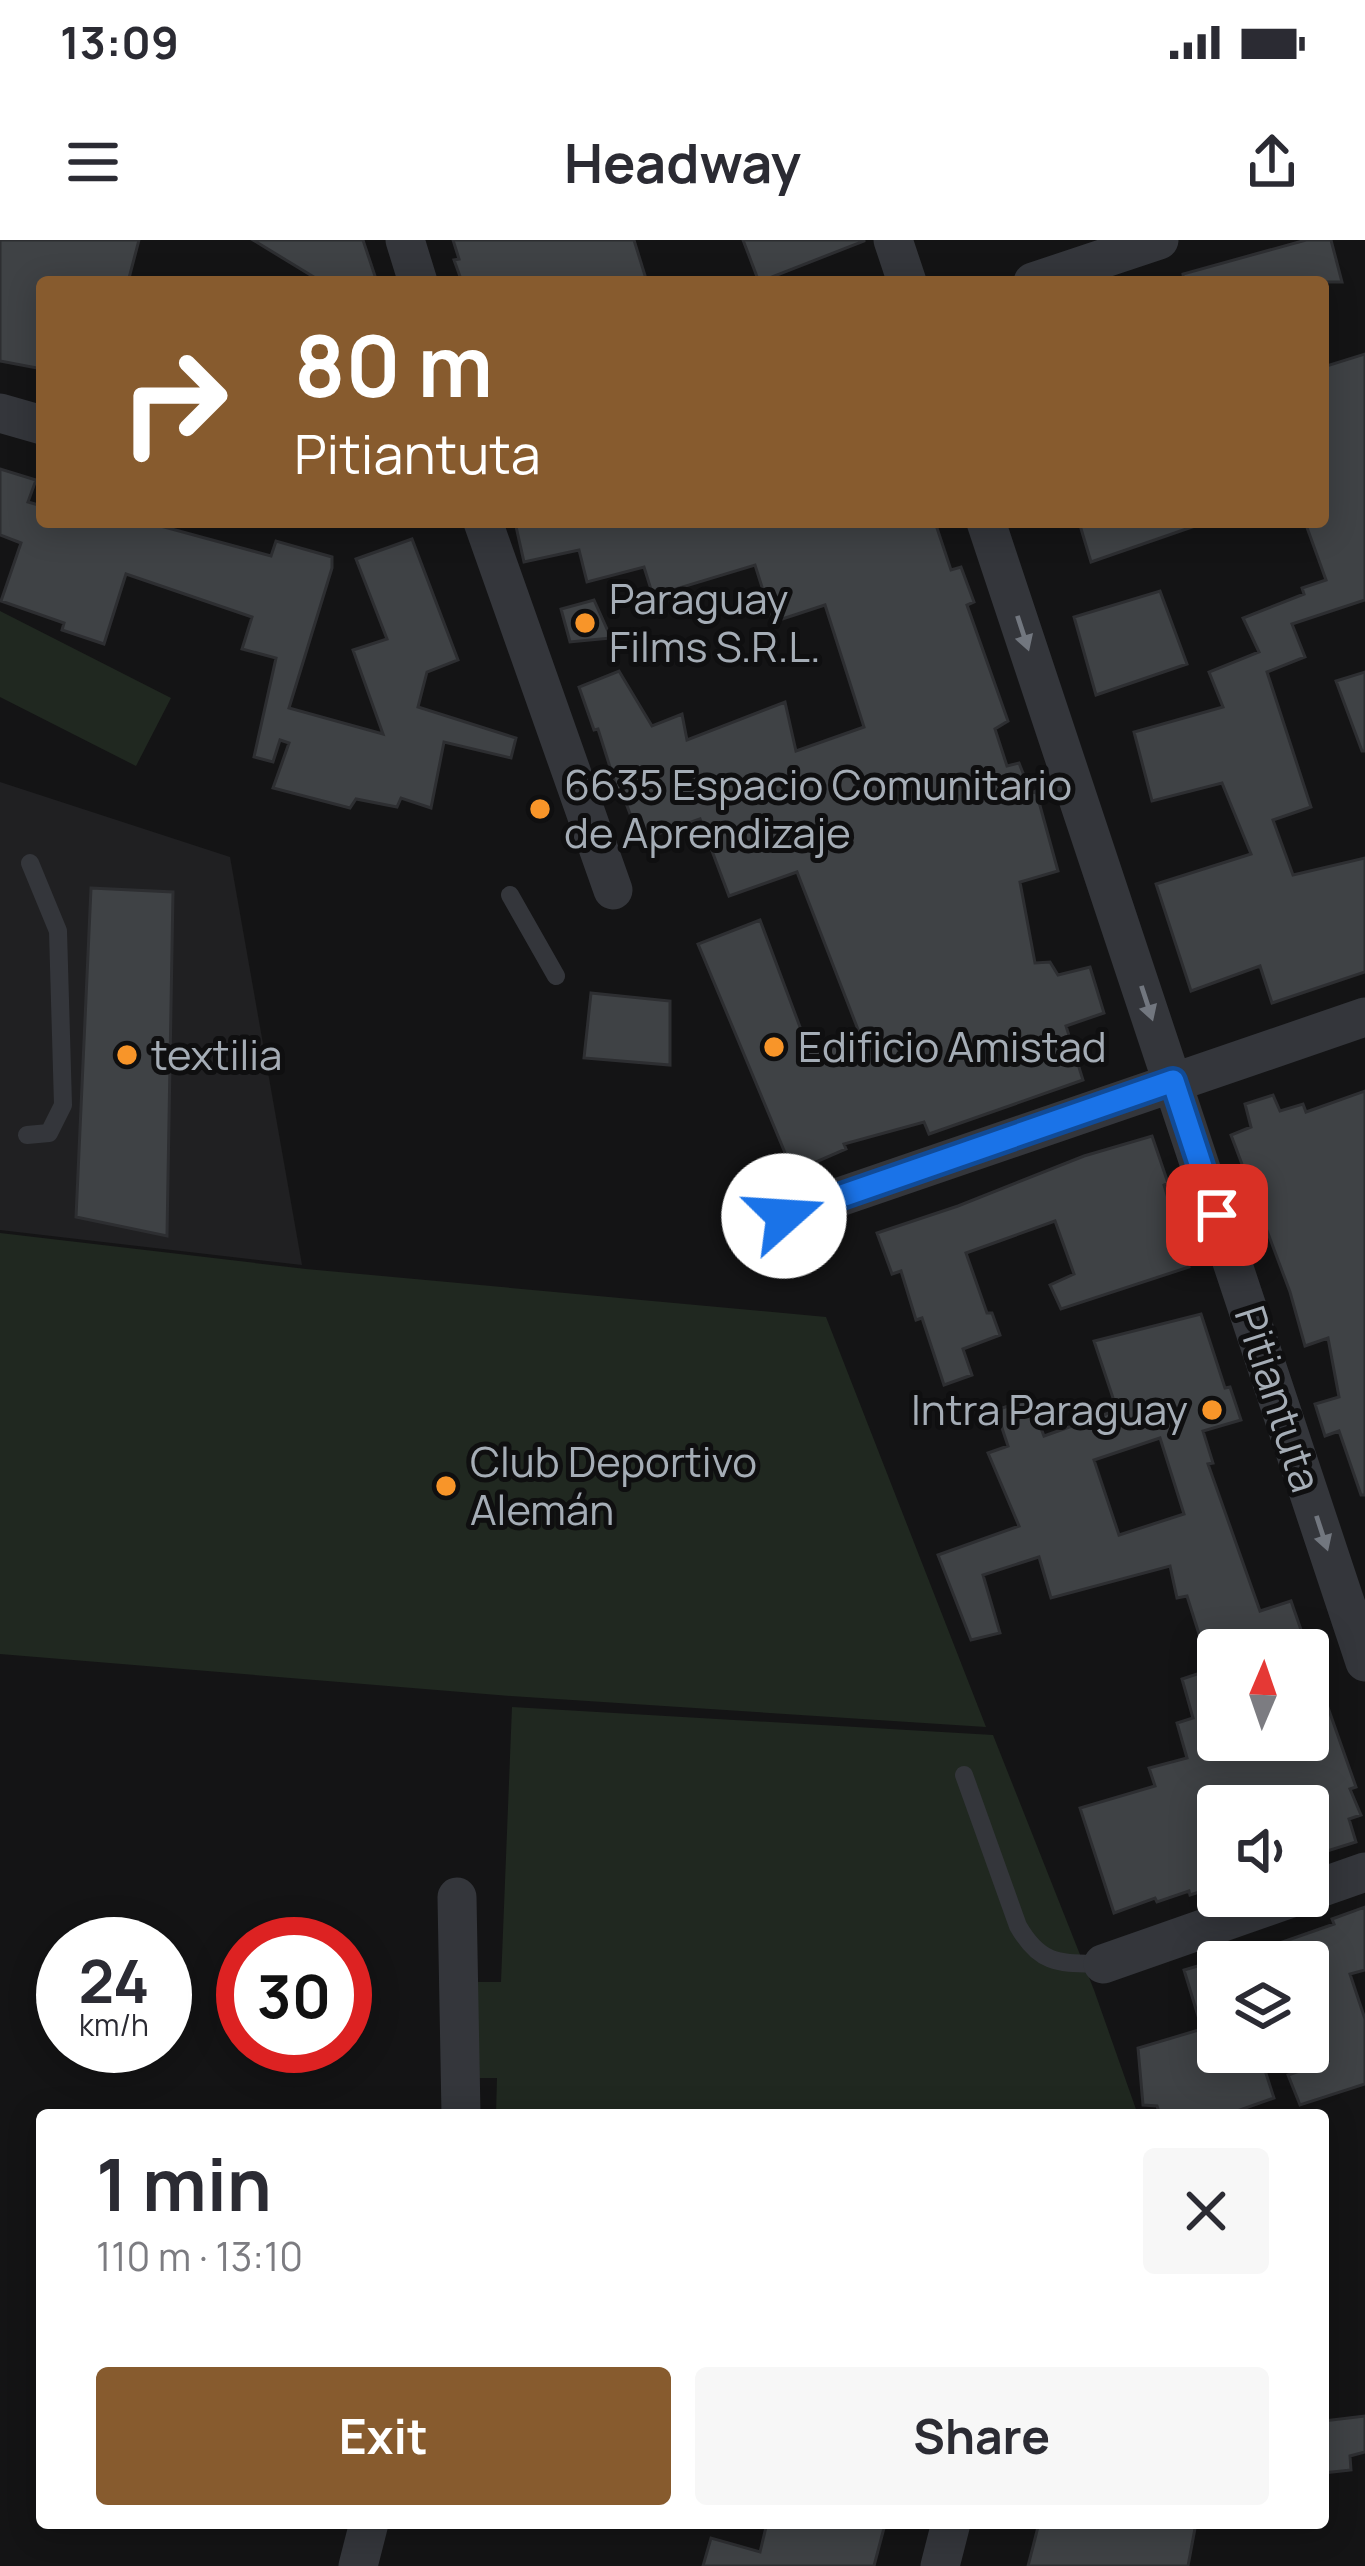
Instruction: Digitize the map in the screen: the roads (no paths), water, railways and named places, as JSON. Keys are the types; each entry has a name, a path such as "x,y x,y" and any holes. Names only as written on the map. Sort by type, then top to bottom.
{"street":[{"path":"405,240 416,276"},
{"path":"893,240 905,276"},
{"path":"1051,276 1159,240"},
{"path":"0,413 36,423"},
{"path":"485,528 613,890"},
{"name":"Pitiantuta","path":"988,528 1365,1662"},
{"path":"784,1216 1365,1017"},
{"path":"1329,1885 1365,1872"},
{"path":"457,1898 461,2109"},
{"path":"1103,1964 1237,1917"},
{"path":"358,2566 367,2529"},
{"path":"940,2566 950,2529"}],"lane":[{"path":"27,1135 49,1133 63,1105 58,932 30,863"},
{"path":"510,895 556,976"},
{"path":"964,1775 1018,1926 1030,1947 1054,1961 1103,1964"}],"place":[{"name":"Paraguay Films S.R.L.","path":"585,623"},
{"name":"6635 Espacio Comunitario de Aprendizaje","path":"540,809"},
{"name":"Edificio Amistad","path":"774,1047"},
{"name":"textilia","path":"127,1055"},
{"name":"Intra Paraguay","path":"1212,1410"},
{"name":"Club Deportivo Alemán","path":"446,1486"}]}
